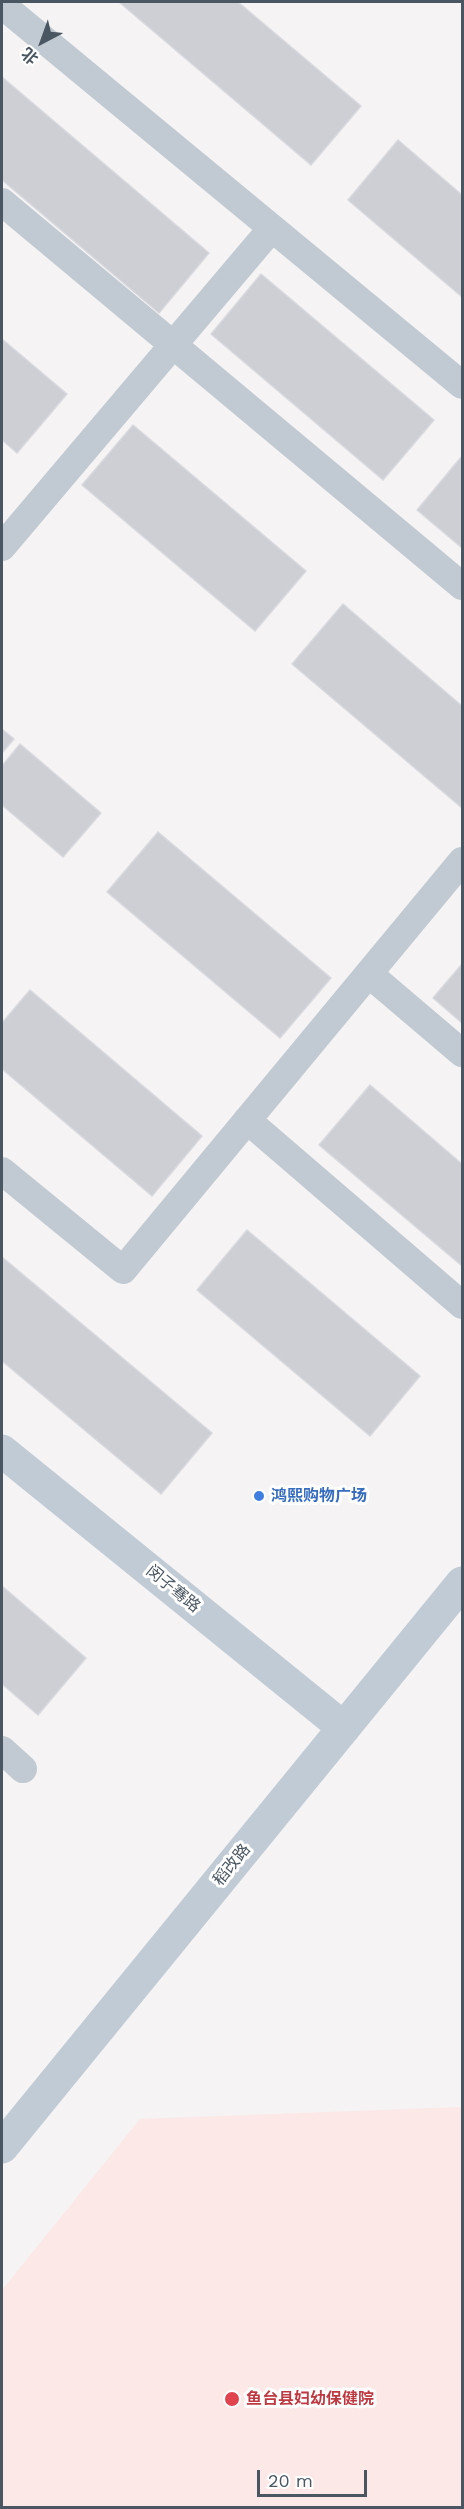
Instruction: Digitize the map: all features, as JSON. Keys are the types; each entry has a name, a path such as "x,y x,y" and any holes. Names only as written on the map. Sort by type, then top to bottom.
{"main road":[{"name":"闵子骞路","path":"2,1451 344,1728"},
{"name":"稻改路","path":"2,2147 462,1583"}],"street":[{"path":"2,5 462,386"},
{"path":"2,202 462,586"},
{"path":"2,547 272,228"},
{"path":"2,1171 123,1270 462,861"},
{"path":"369,974 462,1053"},
{"path":"247,1120 462,1305"},
{"path":"2,1750 23,1769"}],"shaded area":[{"name":"鱼台县妇幼保健院","path":"462,2107 462,2507 2,2507 2,2290 140,2119"}],"building":[{"path":"119,2 238,2 361,106 311,165"},
{"path":"2,77 209,253 159,313 2,180"},
{"path":"398,140 462,195 462,297 348,200"},
{"path":"261,274 434,420 383,480 211,334"},
{"path":"2,339 67,394 17,453 2,440"},
{"path":"133,425 306,571 255,631 82,485"},
{"path":"462,456 462,548 417,510"},
{"path":"343,604 462,706 462,808 292,664"},
{"path":"2,729 14,739 2,753"},
{"path":"20,744 101,813 63,857 2,805 2,766"},
{"path":"158,832 331,978 280,1038 107,892"},
{"path":"462,964 462,1023 433,998"},
{"path":"30,990 202,1136 152,1196 2,1069 2,1023"},
{"path":"370,1085 462,1164 462,1266 319,1145"},
{"path":"247,1230 420,1376 370,1436 197,1290"},
{"path":"2,1257 212,1433 161,1494 2,1361"},
{"path":"2,1586 86,1658 38,1715 2,1684"}],"place":[{"name":"鸿熙购物广场","path":"259,1496"},
{"name":"鱼台县妇幼保健院","path":"232,2399"}]}
